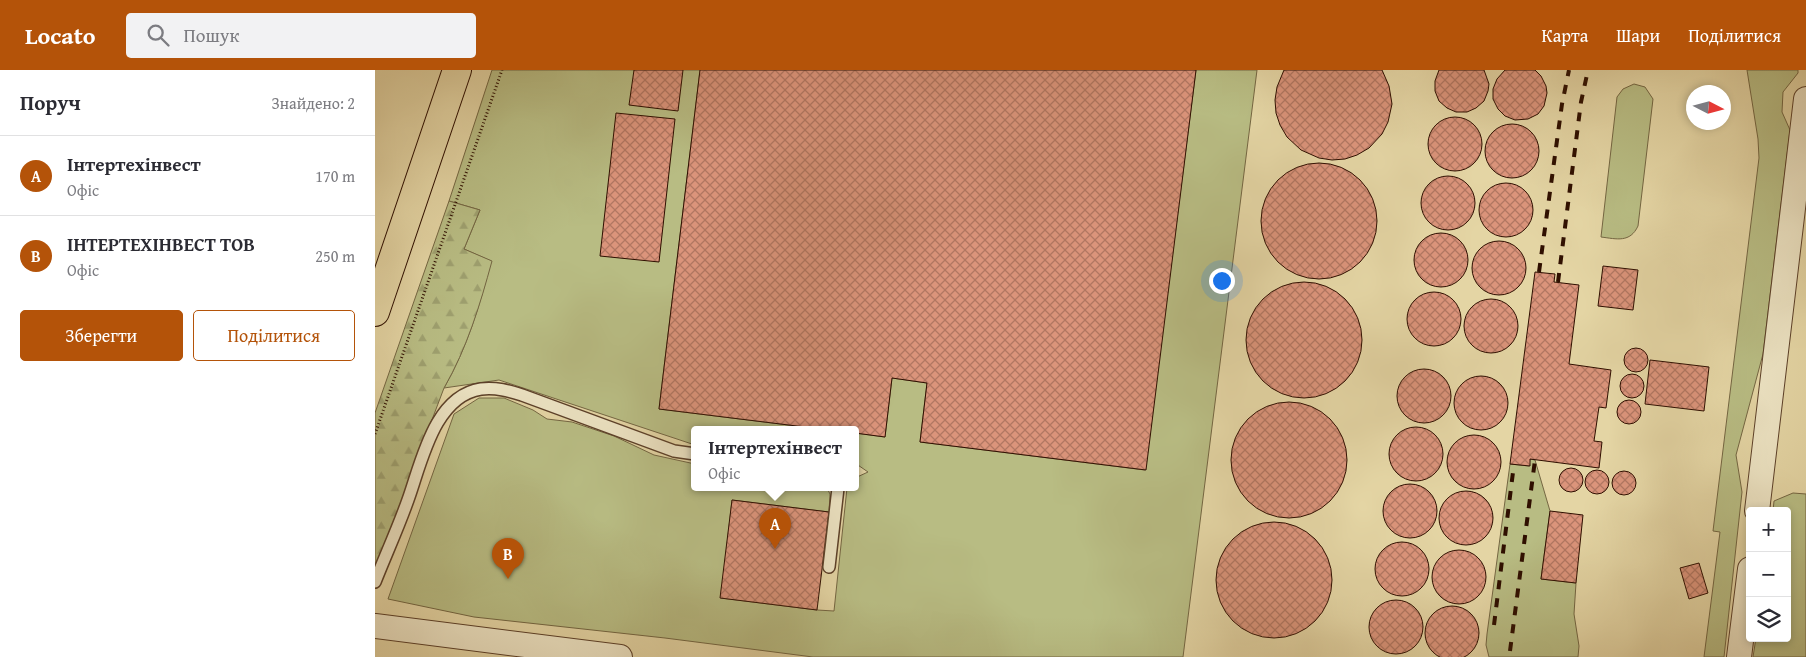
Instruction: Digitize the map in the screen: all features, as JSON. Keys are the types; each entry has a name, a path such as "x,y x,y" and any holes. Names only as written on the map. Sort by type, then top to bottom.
{"main road":[{"path":"375,312 457,70"}],"street":[{"path":"1757,507 1806,99"},
{"path":"1739,657 1746,597"},
{"path":"375,626 620,657"}],"lane":[{"path":"375,582 409,499 428,440 443,415 457,399 480,389 502,389 522,395 673,451 691,453"},
{"path":"829,567 838,491"}],"path":[{"path":"375,434 502,70"}],"green space":[{"path":"492,70 700,70 659,409 797,426 691,426 691,444 499,380 444,388 460,357 472,326 491,261 464,249 480,210 449,201"},
{"path":"1196,70 1257,70 1183,657 813,657 665,638 474,617 388,599 454,414 479,398 504,398 533,410 547,419 572,422 614,436 654,455 691,463 691,491 828,491 829,512 732,500 721,598 817,610 834,611 847,491 859,491 859,476 868,472 859,466 859,434 885,437 892,378 927,383 920,442 1145,470"},
{"path":"1747,70 1798,70 1798,73 1783,92 1782,112 1790,130 1763,354 1736,455 1742,492 1724,657 1704,657 1720,532 1713,531 1759,158 1758,139"},
{"path":"1634,84 1645,87 1653,99 1638,226 1631,235 1623,239 1601,237 1617,97 1623,89"},
{"path":"449,201 480,210 464,249 492,261 472,326 460,357 444,388 405,491 375,585 375,413"},
{"path":"1530,459 1535,460 1550,511 1541,579 1576,583 1574,614 1579,646 1578,657 1489,657 1486,645 1510,464 1529,466"},
{"path":"1793,493 1806,494 1806,657 1753,657 1755,642 1791,642 1791,507 1773,507 1774,501"}],"building":[{"path":"634,70 683,70 678,111 629,105"},
{"path":"700,70 1196,70 1146,470 920,442 927,383 892,378 885,437 859,434 859,426 797,426 659,409"},
{"path":"1284,70 1382,70 1389,86 1392,104 1388,122 1382,134 1369,148 1345,159 1319,158 1301,150 1287,137 1276,113 1277,87"},
{"path":"1439,70 1484,70 1489,84 1484,101 1476,108 1467,112 1456,112 1447,108 1439,101 1435,91 1435,81"},
{"path":"1505,70 1535,70 1541,76 1547,93 1544,106 1538,114 1528,119 1515,120 1505,116 1498,109 1493,99 1493,89 1497,79"},
{"path":"616,113 675,119 659,262 600,256"},
{"path":"1450,117 1460,117 1470,121 1478,129 1482,144 1478,159 1470,167 1460,171 1450,171 1440,167 1432,159 1428,149 1428,139 1432,129 1440,121"},
{"path":"1507,124 1517,124 1527,128 1535,136 1539,151 1535,166 1527,174 1517,178 1507,178 1497,174 1489,166 1485,156 1485,146 1489,136 1497,128"},
{"path":"1319,163 1341,167 1351,172 1360,180 1368,189 1373,199 1377,221 1373,243 1368,253 1360,262 1351,270 1341,275 1319,279 1297,275 1287,270 1278,262 1270,253 1265,243 1261,221 1265,199 1270,189 1278,180 1287,172 1297,167"},
{"path":"1443,176 1453,176 1463,180 1471,188 1475,203 1471,218 1463,226 1453,230 1443,230 1433,226 1425,218 1421,208 1421,198 1425,188 1433,180"},
{"path":"1501,183 1511,183 1521,187 1529,195 1533,210 1529,225 1521,233 1511,237 1501,237 1491,233 1483,225 1479,215 1479,205 1483,195 1491,187"},
{"path":"1436,233 1446,233 1456,237 1464,245 1468,260 1464,275 1456,283 1446,287 1436,287 1426,283 1418,275 1414,265 1414,255 1418,245 1426,237"},
{"path":"1494,241 1504,241 1514,245 1522,253 1526,268 1522,283 1514,291 1504,295 1494,295 1484,291 1476,283 1472,273 1472,263 1476,253 1484,245"},
{"path":"1603,266 1638,270 1633,310 1598,306"},
{"path":"1535,272 1555,274 1554,282 1579,285 1569,364 1611,370 1606,408 1599,407 1594,441 1602,442 1599,468 1530,459 1530,466 1510,464"},
{"path":"1304,282 1326,286 1336,291 1345,299 1353,308 1358,318 1362,340 1358,362 1353,372 1345,381 1336,389 1326,394 1304,398 1282,394 1272,389 1263,381 1255,372 1250,362 1246,340 1250,318 1255,308 1263,299 1272,291 1282,286"},
{"path":"1429,292 1439,292 1449,296 1457,304 1461,319 1457,334 1449,342 1439,346 1429,346 1419,342 1411,334 1407,324 1407,314 1411,304 1419,296"},
{"path":"1486,299 1496,299 1506,303 1514,311 1518,326 1514,341 1506,349 1496,353 1486,353 1476,349 1468,341 1464,331 1464,321 1468,311 1476,303"},
{"path":"1636,348 1645,351 1648,360 1645,369 1636,372 1627,369 1624,360 1627,351"},
{"path":"1650,360 1709,367 1704,411 1645,404"},
{"path":"1419,369 1429,369 1439,373 1447,381 1451,396 1447,411 1439,419 1429,423 1419,423 1409,419 1401,411 1397,401 1397,391 1401,381 1409,373"},
{"path":"1632,374 1641,377 1644,386 1641,395 1632,398 1623,395 1620,386 1623,377"},
{"path":"1476,376 1486,376 1496,380 1504,388 1508,403 1504,418 1496,426 1486,430 1476,430 1466,426 1458,418 1454,408 1454,398 1458,388 1466,380"},
{"path":"1629,400 1638,403 1641,412 1638,421 1629,424 1620,421 1617,412 1620,403"},
{"path":"1289,402 1311,406 1321,411 1330,419 1338,428 1343,438 1347,460 1343,482 1338,492 1330,501 1321,509 1311,514 1289,518 1267,514 1257,509 1248,501 1240,492 1235,482 1231,460 1235,438 1240,428 1248,419 1257,411 1267,406"},
{"path":"1411,427 1421,427 1431,431 1439,439 1443,454 1439,469 1431,477 1421,481 1411,481 1401,477 1393,469 1389,459 1389,449 1393,439 1401,431"},
{"path":"1469,435 1479,435 1489,439 1497,447 1501,462 1497,477 1489,485 1479,489 1469,489 1459,485 1451,477 1447,467 1447,457 1451,447 1459,439"},
{"path":"1571,468 1580,471 1583,480 1580,489 1571,492 1562,489 1559,480 1562,471"},
{"path":"1597,470 1606,473 1609,482 1606,491 1597,494 1588,491 1585,482 1588,473"},
{"path":"1624,471 1633,474 1636,483 1633,492 1624,495 1615,492 1612,483 1615,474"},
{"path":"1405,484 1415,484 1425,488 1433,496 1437,511 1433,526 1425,534 1415,538 1405,538 1395,534 1387,526 1383,516 1383,506 1387,496 1395,488"},
{"path":"1461,491 1471,491 1481,495 1489,503 1493,518 1489,533 1481,541 1471,545 1461,545 1451,541 1443,533 1439,523 1439,513 1443,503 1451,495"},
{"path":"732,500 829,512 817,610 720,598"},
{"path":"1550,511 1583,515 1576,583 1541,579"},
{"path":"1274,522 1296,526 1306,531 1315,539 1323,548 1328,558 1332,580 1328,602 1323,612 1315,621 1306,629 1296,634 1274,638 1252,634 1242,629 1233,621 1225,612 1220,602 1216,580 1220,558 1225,548 1233,539 1242,531 1252,526"},
{"path":"1397,542 1407,542 1417,546 1425,554 1429,569 1425,584 1417,592 1407,596 1397,596 1387,592 1379,584 1375,574 1375,564 1379,554 1387,546"},
{"path":"1454,550 1464,550 1474,554 1482,562 1486,577 1482,592 1474,600 1464,604 1454,604 1444,600 1436,592 1432,582 1432,572 1436,562 1444,554"},
{"path":"1699,563 1708,593 1689,599 1680,568"},
{"path":"1391,600 1401,600 1411,604 1419,612 1423,627 1419,642 1411,650 1401,654 1391,654 1381,650 1373,642 1369,632 1369,622 1373,612 1381,604"},
{"path":"1452,606 1462,608 1471,614 1478,628 1477,643 1471,652 1462,658 1442,658 1437,655 1427,643 1425,633 1427,623 1433,614 1442,608"}],"railway":[{"path":"1539,272 1562,104 1569,70"},
{"path":"1558,282 1581,102 1588,70"},
{"path":"1510,651 1535,460"},
{"path":"1494,625 1514,464"}],"place":[{"name":"Інтертехінвест","path":"775,549"},
{"name":"ІНТЕРТЕХІНВЕСТ ТОВ","path":"508,579"}]}
